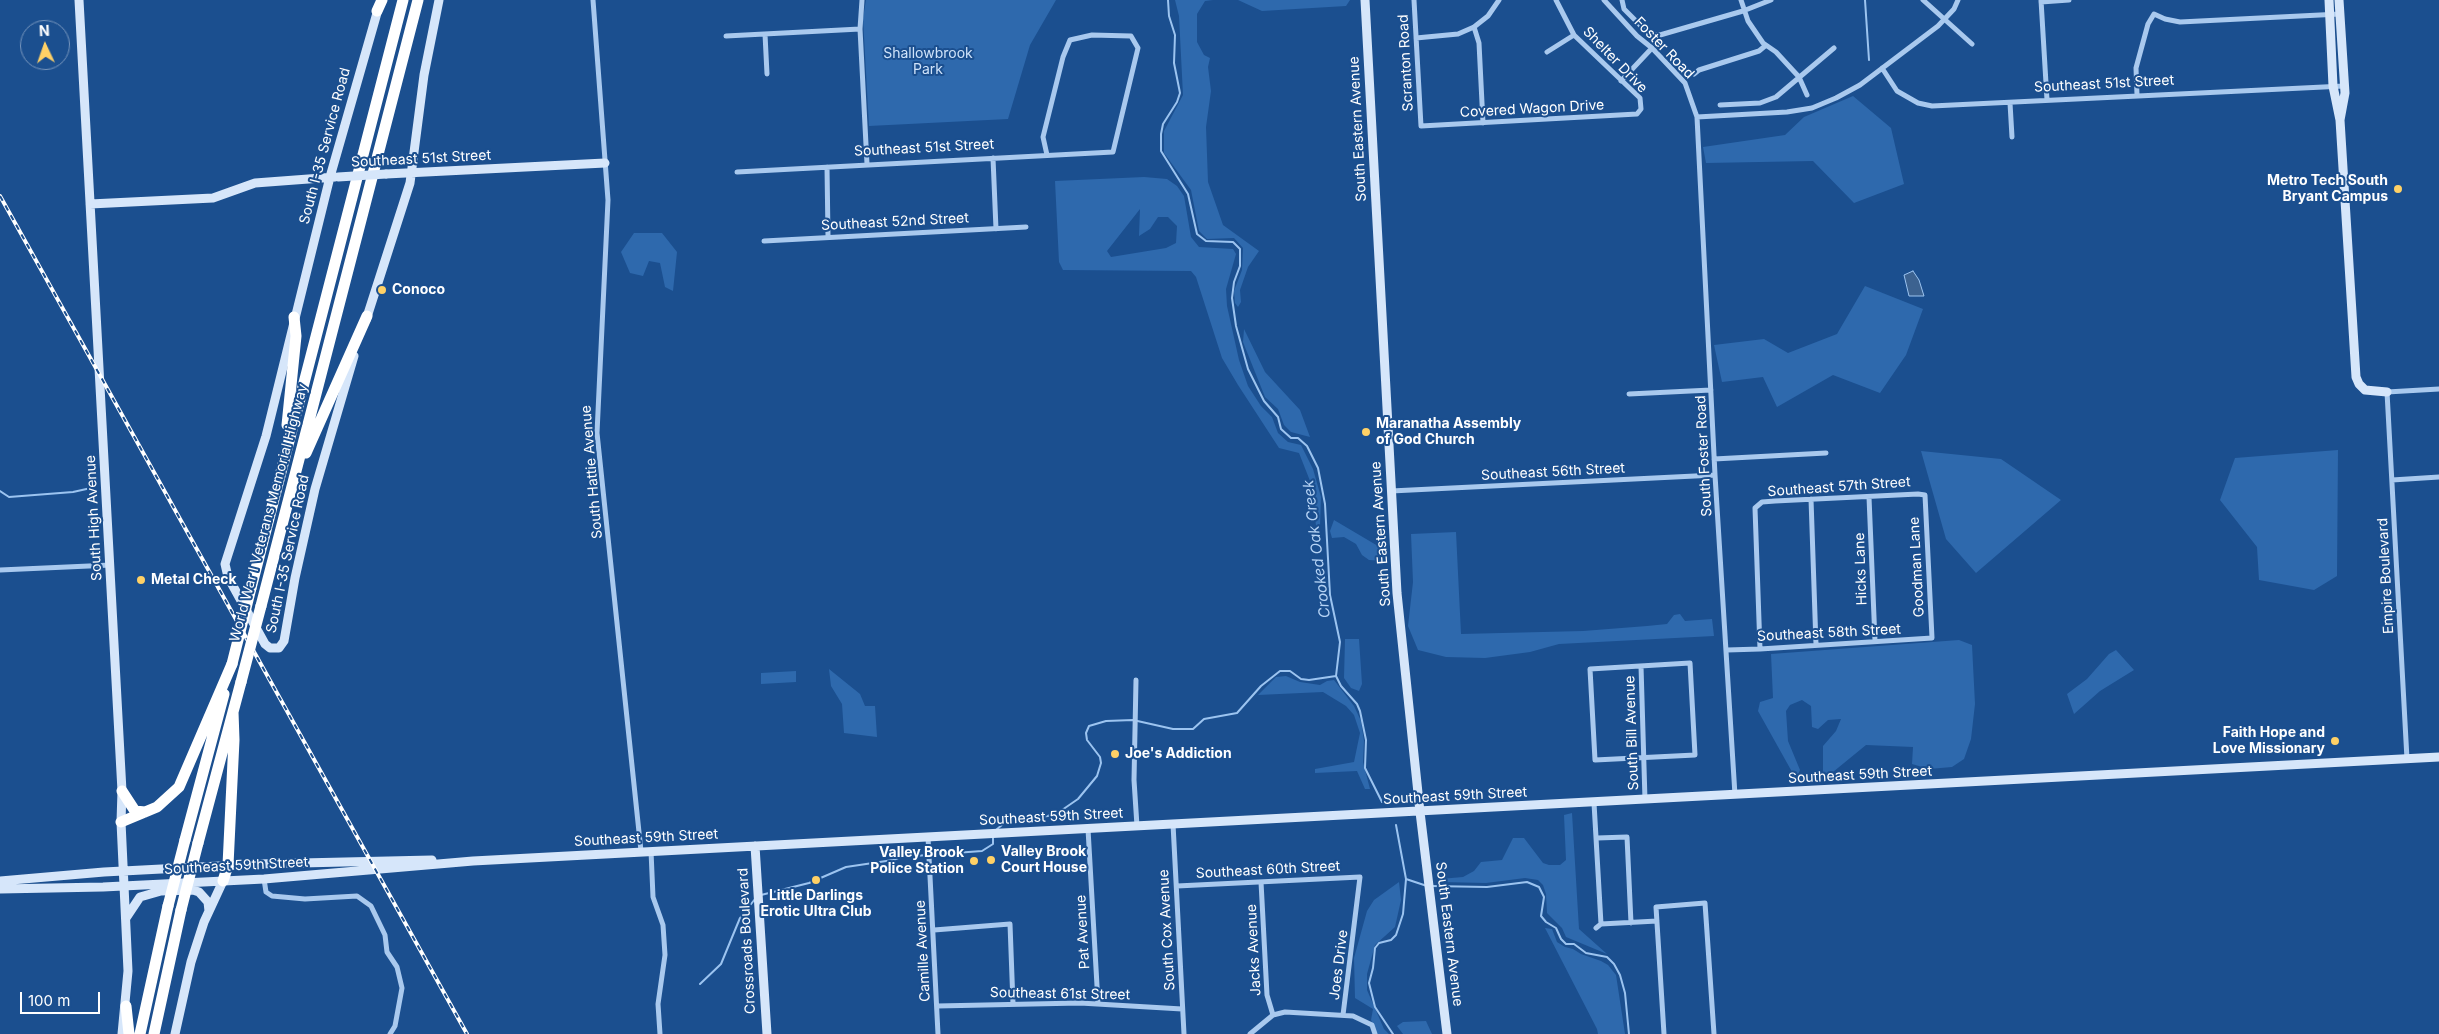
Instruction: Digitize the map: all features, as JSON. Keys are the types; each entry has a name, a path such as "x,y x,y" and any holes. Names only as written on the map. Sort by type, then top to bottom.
{"highway":[{"name":"World War I Veterans Memorial Highway","path":"140,1034 168,906 403,0"},
{"name":"World War I Veterans Memorial Highway","path":"154,1034 181,910 198,843 418,0"},
{"path":"406,44 424,0"},
{"path":"295,474 323,418 367,316"},
{"path":"284,462 296,336 294,317"},
{"path":"121,822 165,802 178,787 232,664"},
{"path":"223,881 228,865 233,712"},
{"path":"122,791 136,810 145,812"},
{"path":"126,1006 129,1034"}],"main road":[{"name":"South High Avenue","path":"79,0 122,791 121,822 128,971 122,1034"},
{"name":"South I-35 Service Road","path":"380,4 294,317 266,436 225,564 228,577 265,644 273,648 281,646 284,641 295,578 315,489 340,397 412,173 424,75 439,0"},
{"name":"South Eastern Avenue","path":"1365,0 1397,593 1420,812 1447,1034"},
{"path":"2328,0 2333,86 2340,120 2356,377 2359,384 2365,390 2387,392"},
{"path":"2339,0 2345,100 2340,120"},
{"name":"Southeast 51st Street","path":"90,204 213,198 256,183 386,174 605,163"},
{"name":"Southeast 59th Street","path":"0,889 125,886 264,879 473,861 646,851 2439,758"},
{"name":"Crossroads Boulevard","path":"755,846 767,1034"},
{"name":"Southeast 59th Street","path":"0,881 124,870 228,865 396,859 473,861"},
{"path":"175,1034 190,962 209,910 223,881"},
{"path":"126,918 140,898 161,891 193,890 199,892 208,902 209,910"}],"street":[{"name":"South Hattie Avenue","path":"593,0 608,200 597,433 646,851 653,897 663,925 664,945 658,1004 660,1034"},
{"path":"862,0 860,29 867,164"},
{"name":"Scranton Road","path":"1414,0 1421,126"},
{"path":"1416,38 1458,34 1474,27 1488,16 1500,0"},
{"name":"Shelter Drive","path":"1556,0 1574,35 1640,98 1641,109"},
{"name":"Foster Road","path":"1604,0 1637,36 1652,48 1685,82 1697,117"},
{"path":"1622,0 1624,9 1647,32 1655,35 1680,30 1743,11 1771,0"},
{"path":"1741,0 1743,11 1765,46 1776,52 1799,77 1807,95"},
{"path":"1923,0 1936,14 1945,19 1972,44"},
{"path":"1697,117 1787,112 1812,108 1852,89 1882,68 1938,26 1958,0"},
{"path":"2047,100 2041,1 2069,0"},
{"path":"2136,95 2136,68 2148,24 2154,14 2180,22 2340,14"},
{"path":"1474,27 1479,43 1483,123"},
{"path":"726,36 860,29"},
{"path":"764,34 767,74"},
{"path":"1548,52 1574,35"},
{"name":"Southeast 51st Street","path":"737,172 1113,152 1138,48 1131,36 1092,36 1070,40 1066,47 1043,137 1046,155"},
{"path":"1694,74 1699,70 1759,51 1765,46"},
{"path":"1621,81 1652,48"},
{"path":"1720,105 1760,104 1776,97 1834,48"},
{"name":"Southeast 51st Street","path":"1882,68 1897,91 1918,104 1955,106 2136,95 2344,86"},
{"path":"2010,103 2012,137"},
{"name":"Covered Wagon Drive","path":"1421,126 1628,116 1637,114 1641,109"},
{"name":"South Foster Road","path":"1697,117 1714,458 1728,650 1735,795"},
{"path":"993,158 996,229"},
{"path":"827,167 828,236"},
{"name":"Southeast 52nd Street","path":"764,241 1026,226"},
{"path":"2387,392 2439,388"},
{"path":"1629,394 1711,390"},
{"name":"Empire Boulevard","path":"2387,392 2407,759"},
{"path":"1714,458 1826,453"},
{"name":"Southeast 56th Street","path":"1391,491 1715,475"},
{"path":"2392,480 2439,478"},
{"name":"Southeast 57th Street","path":"1760,649 1755,508 1762,502 1811,498 1925,495"},
{"name":"Goodman Lane","path":"1925,495 1932,638"},
{"name":"Hicks Lane","path":"1869,497 1875,641"},
{"path":"1811,498 1816,645"},
{"path":"0,570 110,565"},
{"name":"Southeast 58th Street","path":"1728,650 1932,638"},
{"path":"1690,663 1695,755 1595,760 1590,669 1641,666 1690,663"},
{"name":"South Bill Avenue","path":"1641,666 1645,800"},
{"path":"1136,680 1134,780 1137,826"},
{"path":"1594,803 1597,838 1599,926 1657,921"},
{"name":"South Cox Avenue","path":"1173,824 1184,1034"},
{"name":"Pat Avenue","path":"1088,829 1098,1004"},
{"name":"Camille Avenue","path":"928,837 938,1034"},
{"path":"1597,838 1627,837 1631,922"},
{"name":"Southeast 60th Street","path":"1177,886 1360,877"},
{"name":"Joes Drive","path":"1273,1015 1285,1012 1343,1015 1360,877"},
{"path":"264,879 266,892 272,896 314,898 357,896 371,906 385,935 388,952 397,967 402,988 394,1026 390,1034"},
{"name":"Jacks Avenue","path":"1261,882 1266,995 1273,1015"},
{"path":"1664,1034 1656,907 1705,904 1714,1034"},
{"path":"934,930 1010,924 1013,1004"},
{"name":"Southeast 61st Street","path":"937,1006 1098,1004 1182,1009"},
{"path":"1250,1034 1273,1015"},
{"path":"1343,1015 1352,1016 1372,1025 1375,1034"}],"green space":[{"name":"Shallowbrook Park","path":"866,0 1056,0 1030,45 1008,119 869,126 863,18"},
{"path":"1175,0 1213,0 1205,1 1197,14 1197,42 1204,55 1210,58 1208,67 1211,91 1206,127 1208,182 1223,225 1259,251 1248,267 1240,290 1241,302 1238,307 1235,303 1234,291 1242,270 1243,248 1234,238 1207,239 1199,231 1191,190 1164,153 1164,131 1183,95 1179,16"},
{"path":"1238,0 1350,0 1346,6 1262,11"},
{"path":"1853,96 1891,128 1904,184 1854,203 1813,161 1706,163 1703,147 1785,135 1804,117"},
{"path":"1144,177 1167,179 1177,186 1184,196 1191,237 1199,247 1233,249 1236,254 1226,289 1227,306 1239,360 1248,386 1261,406 1272,417 1278,433 1288,442 1301,445 1313,469 1321,497 1319,556 1312,486 1299,453 1279,448 1222,358 1196,277 1191,271 1063,270 1059,262 1055,181","holes":["1140,209 1139,236 1150,229 1158,217 1168,217 1177,226 1176,243 1166,248 1111,257 1107,251"]},
{"path":"634,233 662,233 677,252 673,291 665,287 660,263 649,261 643,276 630,273 621,252"},
{"path":"1865,286 1923,309 1906,355 1880,393 1833,375 1777,407 1763,377 1722,382 1714,345 1764,339 1788,353 1837,334"},
{"path":"1244,329 1265,372 1300,410 1310,437 1291,432 1284,425 1278,409 1265,397 1243,342"},
{"path":"2338,450 2337,576 2314,590 2259,580 2257,547 2220,500 2235,458"},
{"path":"1921,451 2001,459 2061,500 1976,573 1946,539"},
{"path":"1334,520 1383,549 1384,561 1369,560 1362,555 1356,544 1344,537 1332,538 1330,531"},
{"path":"1456,532 1461,634 1583,631 1647,626 1667,624 1674,615 1680,614 1685,621 1712,619 1714,636 1559,644 1530,652 1485,658 1446,657 1418,650 1408,626 1413,582 1411,534"},
{"path":"1345,639 1359,639 1362,684 1359,691 1351,688 1344,678"},
{"path":"1959,640 1972,645 1975,704 1971,739 1964,759 1952,767 1929,769 1912,764 1913,747 1866,745 1833,772 1823,774 1823,746 1836,731 1841,719 1828,720 1818,729 1812,727 1811,706 1802,700 1790,705 1786,711 1788,741 1800,770 1796,779 1758,711 1760,702 1773,698 1771,654"},
{"path":"2116,650 2134,670 2100,691 2074,714 2067,694 2087,679 2109,654"},
{"path":"829,669 860,694 865,706 875,706 877,737 844,733 842,704 831,686"},
{"path":"796,671 796,682 761,684 761,673"},
{"path":"1286,676 1300,682 1320,685 1334,680 1354,706 1361,721 1364,741 1363,762 1370,789 1365,789 1357,771 1315,773 1315,769 1354,762 1360,733 1354,715 1346,706 1323,692 1258,695 1276,677"},
{"path":"1572,813 1579,929 1607,954 1566,937 1562,928 1547,913 1546,894 1543,885 1538,880 1525,878 1486,883 1440,882 1440,879 1463,877 1474,871 1481,862 1502,860 1513,838 1524,838 1543,863 1560,865 1566,860 1564,815"},
{"path":"1399,882 1401,900 1395,927 1375,945 1367,974 1367,990 1384,1029 1389,1034 1377,1034 1371,1020 1373,1009 1355,998 1354,958 1367,911 1374,900"},
{"path":"1545,928 1552,929 1557,942 1581,954 1601,961 1608,965 1616,975 1625,1034 1598,1034"},
{"path":"1426,1021 1432,1034 1403,1034 1397,1026 1403,1022"}],"shaded area":[{"path":"1913,271 1919,280 1924,296 1909,296 1904,275"}],"waterway":[{"name":"Crooked Oak Creek","path":"1168,0 1169,16 1175,35 1174,63 1180,93 1177,102 1163,124 1161,151 1188,194 1197,234 1206,241 1233,242 1240,249 1240,266 1234,282 1232,298 1236,326 1248,369 1264,401 1278,417 1281,429 1291,438 1298,438 1307,446 1318,468 1325,504 1330,595 1340,642 1336,676 1341,686 1357,704 1360,711 1366,740 1365,768 1382,802"},
{"path":"1865,0 1869,60"},
{"path":"0,491 9,497 73,492 91,488"},
{"path":"996,830 1003,824 1013,820 1048,816 1062,810 1078,799 1097,776 1101,763 1100,757 1087,740 1086,733 1089,726 1106,721 1133,720 1173,729 1193,729 1204,719 1237,713 1261,686 1280,671 1290,671 1301,679 1309,680 1336,676"},
{"name":"Crooked Oak Creek","path":"1393,1034 1375,1007 1369,983 1375,948 1379,943 1391,940 1396,935 1403,914 1406,879 1396,825"},
{"path":"761,895 809,883 846,867 893,860 901,857 982,851 993,844 993,837"},
{"path":"1406,879 1427,886"},
{"path":"1431,886 1487,887 1527,882 1539,887 1544,897 1541,916 1546,922 1556,928 1561,939 1566,944 1574,944 1586,953 1607,957 1614,964 1620,975 1625,993 1629,1034"},
{"path":"700,984 721,964 740,918 755,899"}],"railway":[{"path":"0,196 467,1034"}],"place":[{"name":"Metro Tech South Bryant Campus","path":"2398,189"},
{"name":"Conoco","path":"382,290"},
{"name":"Maranatha Assembly of God Church","path":"1366,432"},
{"name":"Metal Check","path":"141,580"},
{"name":"Faith Hope and Love Missionary","path":"2335,741"},
{"name":"Joe's Addiction","path":"1115,754"},
{"name":"Valley Brook Court House","path":"991,860"},
{"name":"Valley Brook Police Station","path":"974,861"},
{"name":"Little Darlings Erotic Ultra Club","path":"816,880"}]}
